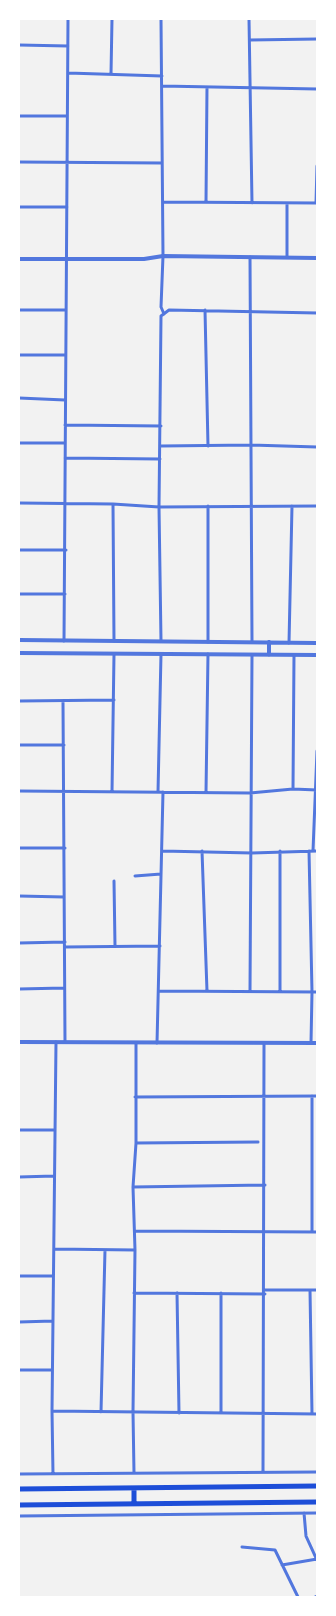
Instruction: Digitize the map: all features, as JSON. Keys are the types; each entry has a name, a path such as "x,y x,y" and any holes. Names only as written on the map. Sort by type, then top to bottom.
{"highway":[{"path":"19,1489 317,1486"},
{"path":"134,1488 134,1503"},
{"path":"19,1505 317,1502"}],"street":[{"path":"64,641 66,550 64,503 68,19"},
{"path":"111,74 112,19"},
{"path":"161,19 163,202 161,307 164,314"},
{"path":"249,19 252,203"},
{"path":"250,40 317,39"},
{"path":"19,45 68,46"},
{"path":"68,73 162,76"},
{"path":"162,86 251,89 317,89"},
{"path":"206,202 207,87"},
{"path":"19,116 67,116"},
{"path":"19,162 162,163"},
{"path":"163,202 317,203 317,166"},
{"path":"287,203 287,257"},
{"path":"19,207 67,207"},
{"path":"19,259 144,259 163,256 317,258"},
{"path":"250,257 252,642"},
{"path":"19,310 66,310"},
{"path":"161,641 159,507 161,446 161,316 170,310 317,313"},
{"path":"205,310 208,446"},
{"path":"19,355 65,355"},
{"path":"19,398 65,400"},
{"path":"65,425 161,426"},
{"path":"19,443 65,443"},
{"path":"161,446 251,445 317,447"},
{"path":"65,458 160,459"},
{"path":"19,503 113,504 159,507 317,506"},
{"path":"113,504 114,641"},
{"path":"208,506 208,642"},
{"path":"289,642 292,506"},
{"path":"19,550 66,550"},
{"path":"19,594 65,594"},
{"path":"19,640 317,643"},
{"path":"269,642 269,655"},
{"path":"19,653 317,655"},
{"path":"112,792 114,654"},
{"path":"158,792 161,654"},
{"path":"206,792 208,654"},
{"path":"250,991 252,655"},
{"path":"293,789 294,655"},
{"path":"19,701 63,702 114,700"},
{"path":"63,702 65,791 65,1042"},
{"path":"19,745 64,746"},
{"path":"162,851 252,853 315,851 317,751"},
{"path":"19,791 250,792 293,789 316,790"},
{"path":"157,1043 163,792"},
{"path":"19,848 65,848"},
{"path":"202,851 207,991"},
{"path":"280,851 280,991"},
{"path":"308,851 312,992 311,1043"},
{"path":"134,876 161,874"},
{"path":"114,881 115,946"},
{"path":"19,896 64,897"},
{"path":"19,943 65,942"},
{"path":"64,947 160,946"},
{"path":"19,989 64,988"},
{"path":"159,991 317,992"},
{"path":"19,1042 317,1043"},
{"path":"53,1474 52,1370 56,1042"},
{"path":"134,1473 132,1412 135,1231 133,1187 136,1143 136,1043"},
{"path":"263,1472 266,1096 264,1044"},
{"path":"312,1096 312,1232"},
{"path":"135,1097 317,1096"},
{"path":"19,1130 55,1130"},
{"path":"136,1143 258,1142"},
{"path":"19,1176 54,1176"},
{"path":"133,1187 265,1185"},
{"path":"135,1231 265,1230 317,1232"},
{"path":"54,1249 135,1250"},
{"path":"101,1412 105,1250"},
{"path":"19,1276 53,1276"},
{"path":"310,1290 312,1414"},
{"path":"134,1293 221,1293 317,1290"},
{"path":"177,1293 179,1413"},
{"path":"221,1293 221,1413"},
{"path":"19,1322 53,1321"},
{"path":"19,1370 52,1370"},
{"path":"52,1411 317,1414"},
{"path":"19,1474 317,1472"},
{"path":"282,1565 317,1560 306,1536 304,1513"},
{"path":"19,1516 317,1513"},
{"path":"242,1548 275,1550 298,1597"}]}
